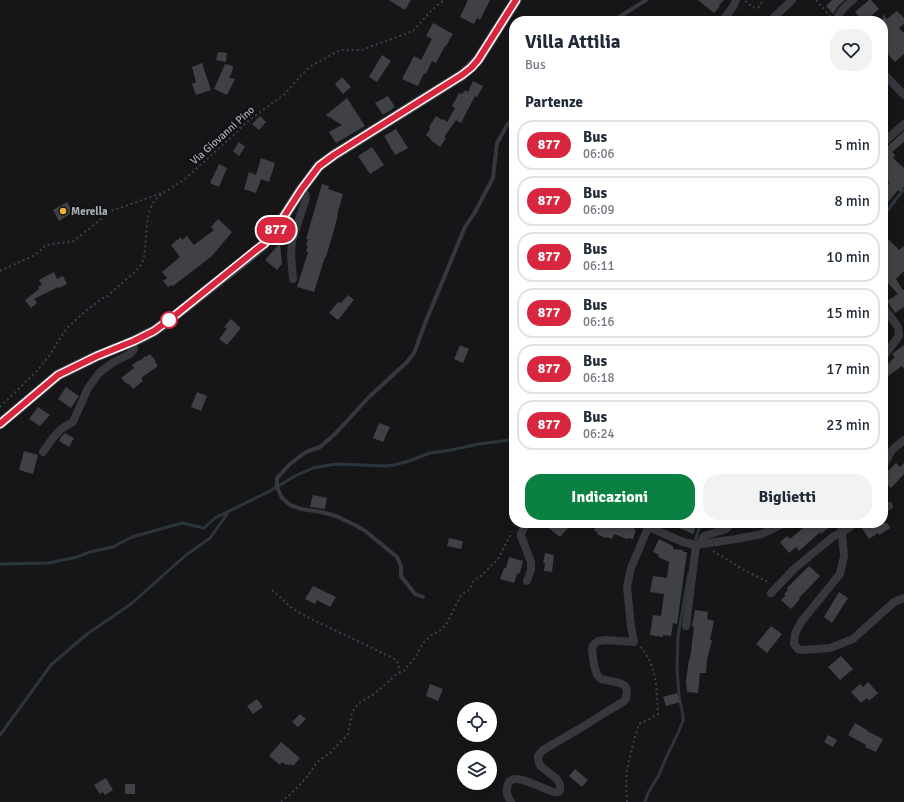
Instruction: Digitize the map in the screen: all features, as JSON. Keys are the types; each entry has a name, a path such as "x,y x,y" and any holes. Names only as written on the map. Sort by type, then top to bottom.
{"street":[{"path":"0,424 58,375 154,331 264,244 274,232 301,190 319,166 471,68 478,60 516,0"},
{"path":"726,16 736,0"},
{"path":"775,16 792,0"},
{"path":"838,16 840,12 853,0"},
{"path":"888,78 904,95"},
{"path":"888,138 904,124"},
{"path":"293,279 291,255 292,241 306,198 305,194 301,190"},
{"path":"888,313 898,327 898,336 888,350"},
{"path":"43,452 61,429 72,422 88,388 99,373 112,363 130,354 134,349 134,341"},
{"path":"888,458 892,450 904,440"},
{"path":"524,528 521,536 531,562 531,570 527,581"},
{"path":"511,802 507,796 506,790 507,785 515,780 549,796 557,795 560,792 559,782 557,778 543,768 539,763 538,756 543,750 626,699 625,686 620,683 601,679 597,675 592,650 593,645 598,641 606,640 634,642 630,618 628,582 631,568 648,528"},
{"path":"655,528 683,542 698,544 762,534 775,528"},
{"path":"686,626 698,544 704,536 727,528"},
{"path":"842,528 844,556 840,574 802,622 795,634 794,644 798,649 830,648 853,639 894,602 904,598"},
{"path":"773,590 795,568 834,536 847,528"}],"lane":[{"path":"621,16 646,0"},
{"path":"423,597 415,594 401,576 401,566 397,557 364,530 336,516 301,509 290,505 282,498 277,487 277,478 290,464 306,452 320,447 332,437 369,397 414,354 465,227 475,212 493,178 497,143 509,123"}],"path":[{"name":"Via Giovanni Pino","path":"0,271 34,255 46,246 74,241 111,211 165,192 185,179 254,116 285,94 311,66 340,50 362,50 413,31 432,10 444,0"},
{"path":"746,1 755,8 759,7 762,0"},
{"path":"816,0 831,16"},
{"path":"0,407 37,371 69,326 87,310 108,296 141,265 144,256 147,224 150,211 155,200 165,192"},
{"path":"281,802 308,776 317,762 331,752 348,734 352,712 359,703 374,694 397,674 404,670 416,656 423,643 442,629 456,608 461,594 470,589 474,580 498,559 512,532"},
{"path":"710,550 744,570 763,579 773,590"},
{"path":"272,590 292,608 303,615 393,658 397,661 400,672"},
{"path":"627,802 627,769 639,724 658,714 657,686 653,668 648,656 641,646 634,642"}],"building":[{"path":"389,0 411,0 405,10"},
{"path":"468,0 490,0 480,20 477,18 474,24 460,17"},
{"path":"698,0 724,0 714,13"},
{"path":"832,0 845,0 838,6 833,14 826,6"},
{"path":"869,0 871,0 879,9 871,16 859,16 855,12"},
{"path":"897,11 904,18 904,24 899,28 904,33 904,54 895,62 888,54 888,18"},
{"path":"433,23 453,34 436,63 432,61 418,86 402,79 414,56 421,60 432,39 426,36"},
{"path":"218,52 227,53 226,62 216,60"},
{"path":"382,55 391,61 377,82 369,77"},
{"path":"202,63 211,90 196,95 192,84 196,82 192,67"},
{"path":"225,64 233,66 229,78 235,79 227,95 214,89"},
{"path":"342,77 351,87 343,94 335,84"},
{"path":"473,81 483,86 477,97 475,96 461,123 456,120 444,137 446,138 440,147 426,135 430,129 429,127 436,116 447,122 455,108 452,106 459,93 462,94 465,90 468,92"},
{"path":"388,96 395,107 383,115 375,103"},
{"path":"347,98 365,126 336,143 329,132 342,125 326,115"},
{"path":"260,116 266,122 259,130 252,124"},
{"path":"396,129 408,148 395,155 384,136"},
{"path":"904,131 904,142 892,152 895,155 893,158 904,168 904,186 900,192 898,190 888,202 889,183 888,146"},
{"path":"239,142 245,147 239,156 233,151"},
{"path":"372,147 384,165 370,174 358,156"},
{"path":"261,158 275,163 269,182 261,179 256,193 244,189 249,172 256,175"},
{"path":"219,164 227,168 219,187 210,183"},
{"path":"322,184 329,186 328,189 343,194 332,237 314,292 297,287 308,252 306,251 308,246 306,245 308,239 306,239"},
{"name":"Merella","path":"67,202 73,212 59,221 53,210"},
{"path":"218,219 232,232 212,256 173,286 168,287 163,281 167,278 162,272 180,257 171,245 181,237 182,240 187,236 194,245 214,230 211,227"},
{"path":"888,239 899,250 904,246 904,271 896,279 904,290 904,307 895,313 888,300 898,294 888,283"},
{"path":"280,243 282,264 277,270 265,260"},
{"path":"54,272 57,279 63,276 67,284 34,299 37,303 31,308 25,300 42,285 39,280"},
{"path":"348,295 354,300 338,320 329,313 338,302 341,303"},
{"path":"231,319 241,328 227,345 219,339 227,329 224,327"},
{"path":"460,345 469,349 463,363 454,359"},
{"path":"904,345 904,369 902,366 888,376 888,364 895,357 892,354"},
{"path":"150,354 158,366 141,378 143,381 133,389 121,378 134,368 132,365"},
{"path":"66,387 79,396 71,408 58,399"},
{"path":"197,392 207,396 201,411 191,407"},
{"path":"38,407 50,415 40,426 29,419"},
{"path":"379,423 390,427 383,442 373,438"},
{"path":"65,433 74,438 69,447 59,441"},
{"path":"24,451 38,455 33,474 19,470"},
{"path":"896,463 900,467 904,463 904,474 891,488 888,485 888,471"},
{"path":"313,495 327,498 325,509 310,507"},
{"path":"888,525 890,528 869,539 862,528 888,528"},
{"path":"548,528 568,528 560,537"},
{"path":"595,528 635,528 634,530 636,530 633,539 627,539 614,534 612,539 606,538 594,531"},
{"path":"679,528 695,528 693,534"},
{"path":"803,528 828,528 821,534 820,532 799,551 796,547 789,553 780,542 787,536 790,539"},
{"path":"449,538 463,541 461,549 447,546"},
{"path":"659,539 673,546 673,549 687,552 677,624 673,623 671,636 663,635 663,637 650,635 653,615 661,616 664,594 650,592 653,576 667,578 669,562 658,557 659,555 653,552"},
{"path":"545,553 554,555 552,572 544,571 545,563 543,563"},
{"path":"509,557 523,561 520,573 517,574 514,583 500,579 504,568 506,568"},
{"path":"809,566 820,576 799,598 800,599 791,609 781,600 786,595 784,594 788,590 787,588"},
{"path":"313,586 336,597 330,607 317,600 315,604 305,599"},
{"path":"839,592 848,598 832,623 824,617"},
{"path":"695,610 708,612 707,619 714,621 706,673 700,673 698,693 687,692 686,681 690,659 694,627 692,626"},
{"path":"771,626 782,634 767,653 756,644"},
{"path":"841,656 853,669 840,680 828,667"},
{"path":"868,682 878,693 869,701 867,698 861,703 851,692 860,684 863,687"},
{"path":"430,684 443,689 438,701 426,696"},
{"path":"677,693 680,702 666,706 663,697"},
{"path":"257,699 263,707 253,714 247,706"},
{"path":"300,714 306,719 298,727 292,722"},
{"path":"855,723 883,739 876,752 865,747 866,745 848,735"},
{"path":"828,735 837,740 833,747 824,742"},
{"path":"281,742 300,758 293,766 290,764 289,766 287,764 286,765 282,762 280,765 269,756"},
{"path":"575,769 588,780 582,787 569,776"},
{"path":"106,778 113,790 105,795 103,792 100,794 94,785"},
{"path":"125,784 135,784 135,794 125,794"}],"waterway":[{"path":"888,210 904,189"},
{"path":"0,564 49,563 77,557 90,552 113,547 132,537 182,523 204,528 215,518 313,468 338,464 394,465 430,453 509,440"},
{"path":"0,735 51,665 87,634 131,604 186,555 210,538 227,514"},
{"path":"694,544 699,528"},
{"path":"645,802 648,793 659,775 683,721 677,668 678,636 689,573"}],"bus line":[{"name":"877","path":"0,424 58,375 154,331 264,244 274,232 301,190 319,166 471,68 478,60 516,0"}],"place":[{"name":"Merella","path":"63,211"}]}
